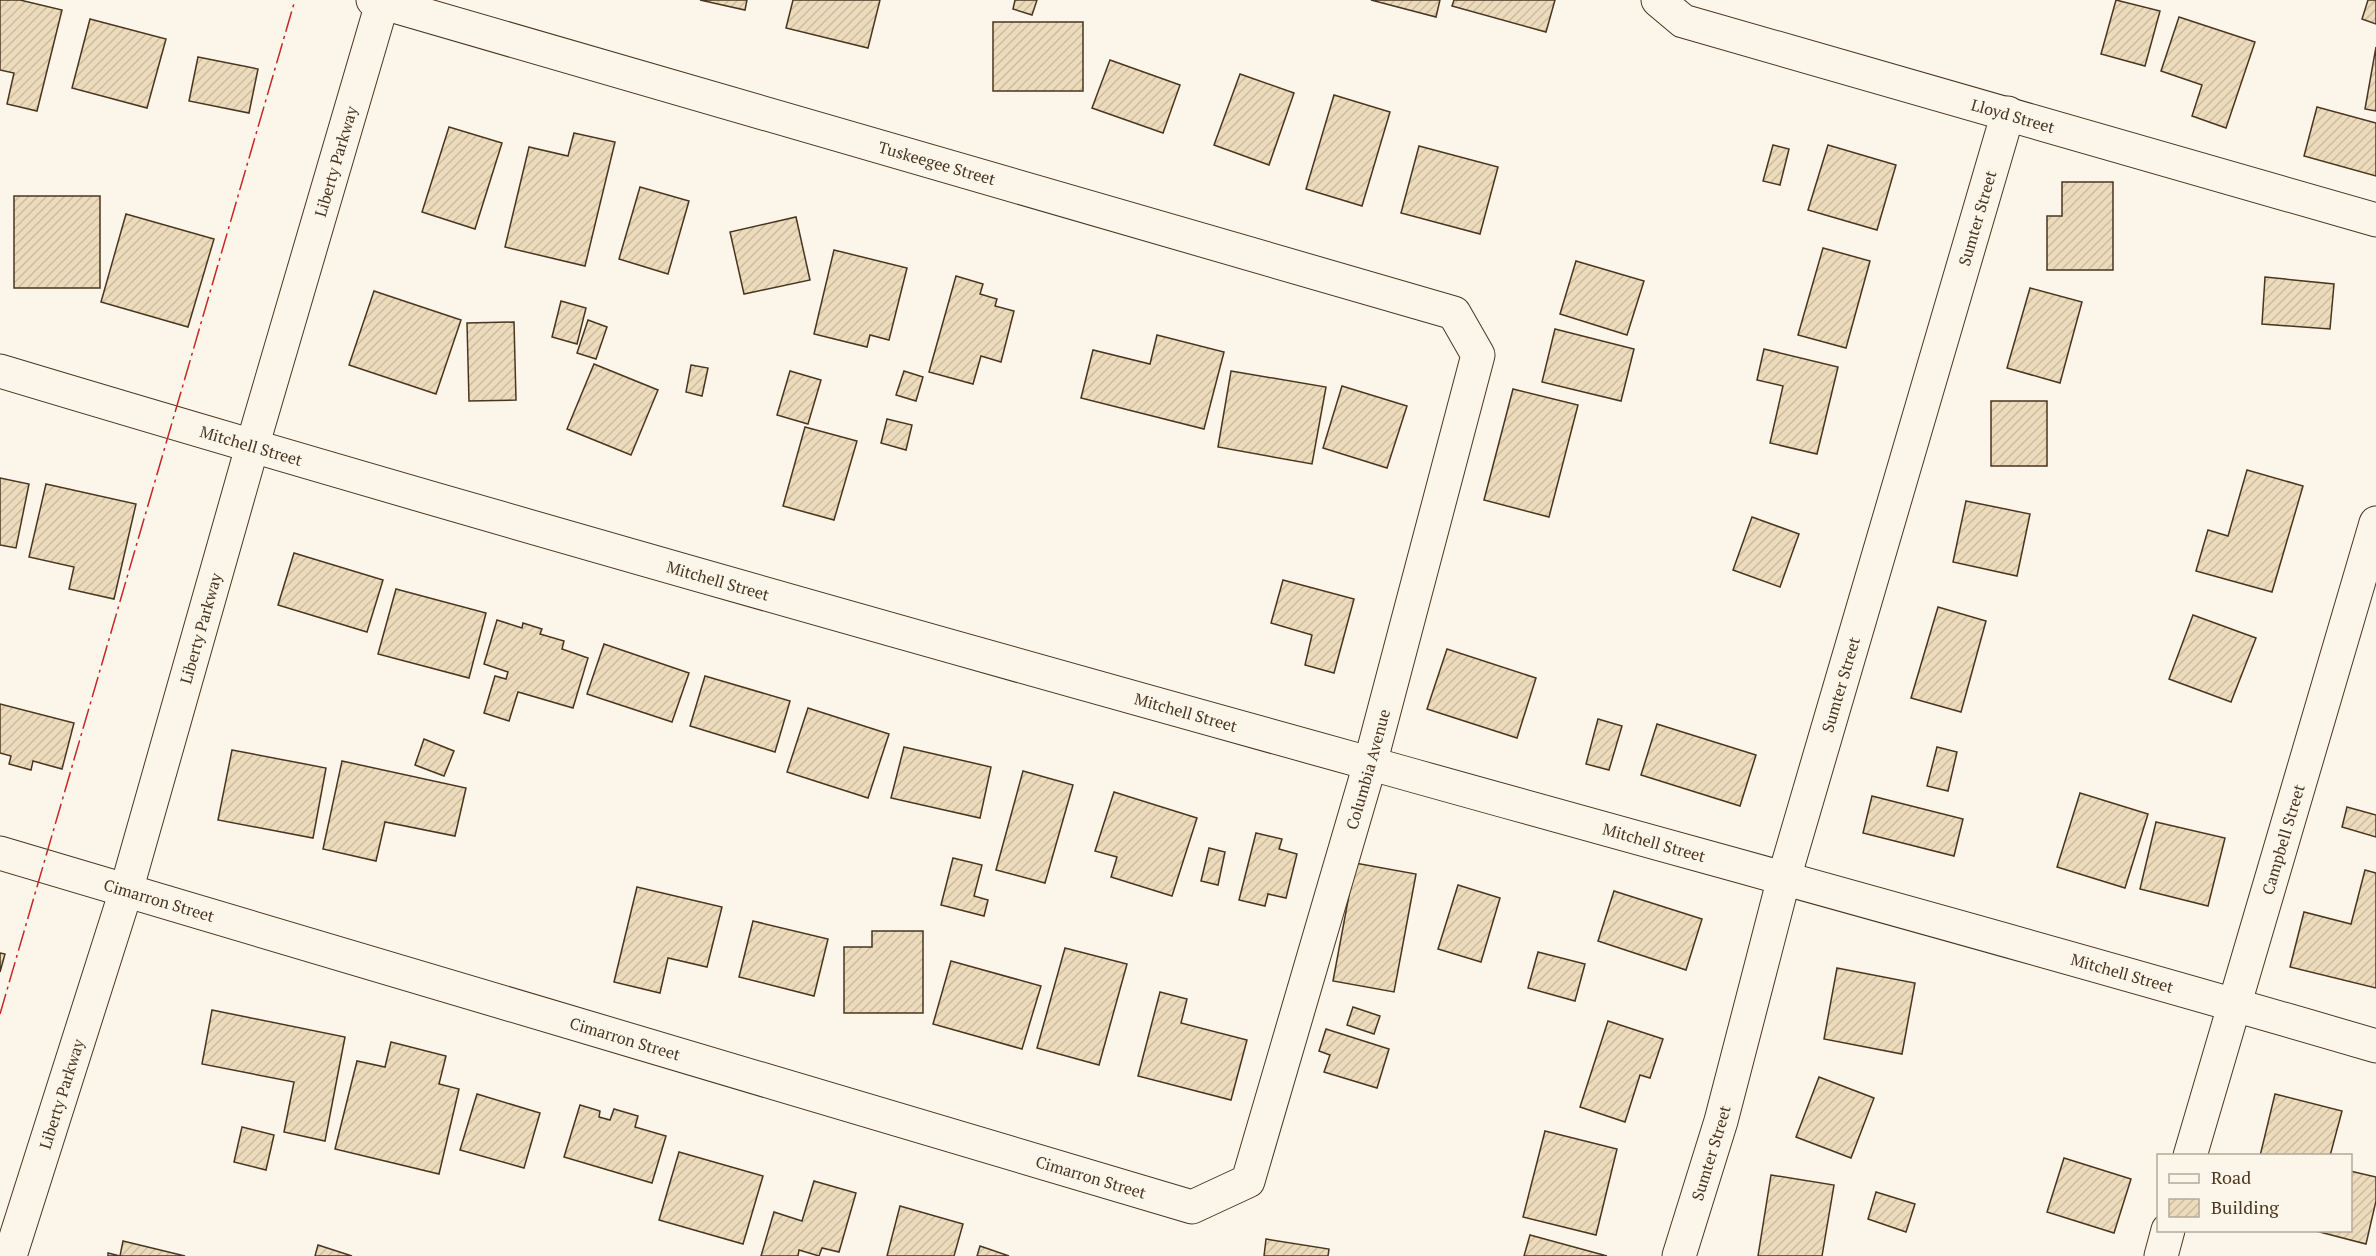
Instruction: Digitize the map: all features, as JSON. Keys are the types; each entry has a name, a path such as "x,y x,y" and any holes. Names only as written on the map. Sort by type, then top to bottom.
{"street":[{"name":"Lloyd Street","path":"1658,0 1683,21 2376,220"},
{"name":"Tuskeegee Street","path":"379,1 1454,313 1478,355"},
{"name":"Liberty Parkway","path":"10,1256 126,891 379,1"},
{"name":"Sumter Street","path":"1679,1256 1721,1121 1784,878 2008,113"},
{"name":"Columbia Avenue","path":"1248,1181 1370,764 1478,355"},
{"name":"Mitchell Street","path":"0,371 252,447 1370,764 2235,1004 2376,1046"},
{"name":"Campbell Street","path":"2190,1154 2376,522"},
{"name":"Cimarron Street","path":"0,853 1192,1207 1248,1181"},
{"path":"2161,1256 2167,1232"}],"building":[{"path":"0,0 20,0 62,10 37,111 7,104 14,73 0,70"},
{"path":"700,0 747,0 745,10"},
{"path":"793,0 880,0 868,48 786,28"},
{"path":"1015,0 1037,0 1032,15 1013,9"},
{"path":"1371,0 1440,0 1436,17"},
{"path":"1454,0 1555,0 1546,32 1452,6"},
{"path":"2116,0 2160,11 2145,66 2101,54"},
{"path":"2368,0 2376,0 2376,24 2362,19"},
{"path":"2179,17 2255,42 2226,128 2192,116 2202,85 2161,71"},
{"path":"90,19 166,39 147,108 72,88"},
{"path":"993,22 1083,22 1083,91 993,91"},
{"path":"2376,47 2376,111 2365,109"},
{"path":"198,57 258,69 249,113 189,101"},
{"path":"1110,60 1180,85 1163,133 1092,108"},
{"path":"1240,74 1294,93 1269,165 1214,145"},
{"path":"1334,95 1390,112 1362,206 1306,189"},
{"path":"2317,107 2376,123 2376,176 2304,156"},
{"path":"449,127 502,143 475,229 422,212"},
{"path":"574,133 615,142 585,266 505,247 529,147 568,156"},
{"path":"1773,145 1789,149 1780,185 1763,181"},
{"path":"1828,145 1896,165 1877,230 1808,210"},
{"path":"1419,146 1498,167 1480,234 1401,213"},
{"path":"2062,182 2113,182 2113,270 2047,270 2047,216 2062,216"},
{"path":"640,187 689,201 668,274 619,259"},
{"path":"14,196 100,196 100,288 14,288"},
{"path":"126,214 214,239 188,327 101,302"},
{"path":"796,217 810,280 744,294 730,232"},
{"path":"1823,248 1870,261 1846,348 1798,335"},
{"path":"834,250 907,268 889,340 870,335 867,347 814,334"},
{"path":"1576,261 1644,281 1627,335 1560,314"},
{"path":"956,276 983,284 980,294 997,299 995,306 1014,311 1001,362 981,356 973,384 929,372"},
{"path":"2265,277 2334,284 2330,329 2262,324"},
{"path":"2030,288 2082,302 2060,383 2007,368"},
{"path":"374,291 461,320 436,394 349,365"},
{"path":"561,301 586,308 577,344 552,337"},
{"path":"588,320 607,327 596,359 577,353"},
{"path":"514,322 516,400 469,401 467,323"},
{"path":"1555,329 1634,349 1621,401 1542,382"},
{"path":"1157,335 1224,352 1204,429 1081,398 1093,350 1150,364"},
{"path":"1764,349 1838,367 1817,454 1770,443 1783,386 1757,380"},
{"path":"594,364 658,390 631,455 567,429"},
{"path":"691,365 708,368 702,396 686,392"},
{"path":"790,371 821,380 808,424 777,415"},
{"path":"904,371 923,377 916,401 896,395"},
{"path":"1231,371 1326,387 1312,464 1218,447"},
{"path":"1342,386 1407,406 1387,468 1323,448"},
{"path":"1513,389 1578,405 1549,517 1484,500"},
{"path":"1991,401 2047,401 2047,466 1991,466"},
{"path":"887,419 912,425 906,450 881,443"},
{"path":"805,427 857,441 834,520 783,506"},
{"path":"2247,470 2303,486 2272,592 2196,571 2208,530 2228,536"},
{"path":"0,478 29,484 16,548 0,545"},
{"path":"46,484 136,504 114,599 69,589 74,567 29,557"},
{"path":"1966,501 2030,514 2017,576 1953,562"},
{"path":"1752,517 1799,534 1780,587 1733,570"},
{"path":"294,553 383,580 367,632 278,605"},
{"path":"1283,580 1354,599 1334,673 1305,665 1312,635 1271,623"},
{"path":"396,589 486,613 469,678 378,654"},
{"path":"1938,607 1986,621 1961,712 1911,698"},
{"path":"2193,615 2256,638 2231,702 2169,679"},
{"path":"497,620 522,628 523,623 542,629 540,634 564,641 562,649 588,658 573,708 518,692 509,721 484,713 495,676 506,679 508,672 484,664"},
{"path":"604,644 689,673 672,722 587,694"},
{"path":"1447,649 1536,678 1517,738 1427,709"},
{"path":"705,676 790,701 775,752 690,726"},
{"path":"0,704 74,723 62,769 33,761 31,770 9,764 11,756 0,753"},
{"path":"808,708 889,734 868,798 787,772"},
{"path":"1598,719 1622,726 1609,770 1586,764"},
{"path":"1657,724 1756,755 1740,806 1641,775"},
{"path":"424,739 454,751 444,776 415,765"},
{"path":"904,747 991,767 980,818 891,798"},
{"path":"1937,747 1957,752 1948,791 1927,786"},
{"path":"232,750 326,768 313,838 218,820"},
{"path":"342,761 466,788 455,836 385,822 376,861 323,849"},
{"path":"1023,771 1073,785 1045,883 996,870"},
{"path":"1114,792 1197,818 1172,896 1111,877 1117,857 1095,851"},
{"path":"2080,793 2148,814 2125,888 2057,867"},
{"path":"1872,796 1963,819 1954,856 1863,833"},
{"path":"2347,807 2376,815 2376,837 2342,827"},
{"path":"2156,822 2225,838 2208,906 2140,889"},
{"path":"1256,833 1282,839 1279,849 1297,854 1286,898 1268,894 1265,906 1239,900"},
{"path":"1209,848 1225,852 1218,885 1201,881"},
{"path":"953,858 982,865 974,896 988,900 984,916 941,905"},
{"path":"1355,863 1416,874 1394,992 1333,981"},
{"path":"2365,870 2376,873 2376,988 2290,967 2304,912 2351,924"},
{"path":"1458,885 1500,898 1481,962 1438,949"},
{"path":"637,887 722,907 707,967 668,958 660,993 614,982"},
{"path":"1614,891 1702,919 1686,970 1598,941"},
{"path":"753,921 828,939 814,996 739,977"},
{"path":"872,931 923,931 923,1013 844,1013 844,947 872,947"},
{"path":"1065,948 1127,964 1099,1065 1037,1048"},
{"path":"1538,952 1585,964 1575,1001 1528,988"},
{"path":"0,953 5,954 0,972"},
{"path":"951,961 1041,986 1022,1049 933,1024"},
{"path":"1837,968 1915,983 1902,1054 1824,1039"},
{"path":"1160,992 1187,999 1181,1023 1247,1040 1231,1100 1138,1076"},
{"path":"1353,1007 1380,1016 1374,1034 1347,1025"},
{"path":"212,1010 345,1037 325,1141 284,1132 294,1082 202,1064"},
{"path":"1608,1021 1663,1039 1650,1078 1640,1075 1625,1122 1580,1107"},
{"path":"1326,1029 1389,1049 1377,1088 1324,1072 1330,1055 1319,1051"},
{"path":"391,1042 446,1056 439,1084 459,1089 439,1174 335,1149 357,1061 385,1067"},
{"path":"1819,1077 1874,1098 1851,1158 1796,1137"},
{"path":"477,1094 540,1113 524,1168 460,1150"},
{"path":"2275,1094 2342,1111 2331,1154 2260,1154"},
{"path":"580,1105 600,1111 599,1117 610,1120 614,1109 638,1116 635,1127 666,1136 652,1183 564,1157"},
{"path":"242,1127 274,1135 266,1170 234,1162"},
{"path":"1545,1131 1617,1149 1596,1235 1523,1217"},
{"path":"679,1152 763,1176 743,1244 659,1220"},
{"path":"2064,1158 2131,1179 2114,1233 2047,1212"},
{"path":"2352,1171 2376,1177 2376,1201 2366,1244 2320,1232 2352,1232"},
{"path":"1771,1175 1834,1185 1822,1256 1758,1256"},
{"path":"814,1181 856,1193 839,1252 822,1248 819,1256 799,1250 798,1256 761,1256 774,1212 802,1221"},
{"path":"1876,1192 1915,1204 1906,1232 1868,1219"},
{"path":"900,1206 963,1224 954,1256 887,1256"},
{"path":"1530,1235 1607,1256 1524,1256"},
{"path":"1266,1239 1329,1249 1328,1256 1264,1256"},
{"path":"123,1241 185,1256 120,1256"},
{"path":"318,1245 352,1256 315,1256"},
{"path":"980,1246 1009,1256 977,1256"}],"power":[{"path":"0,1014 295,0"}]}
